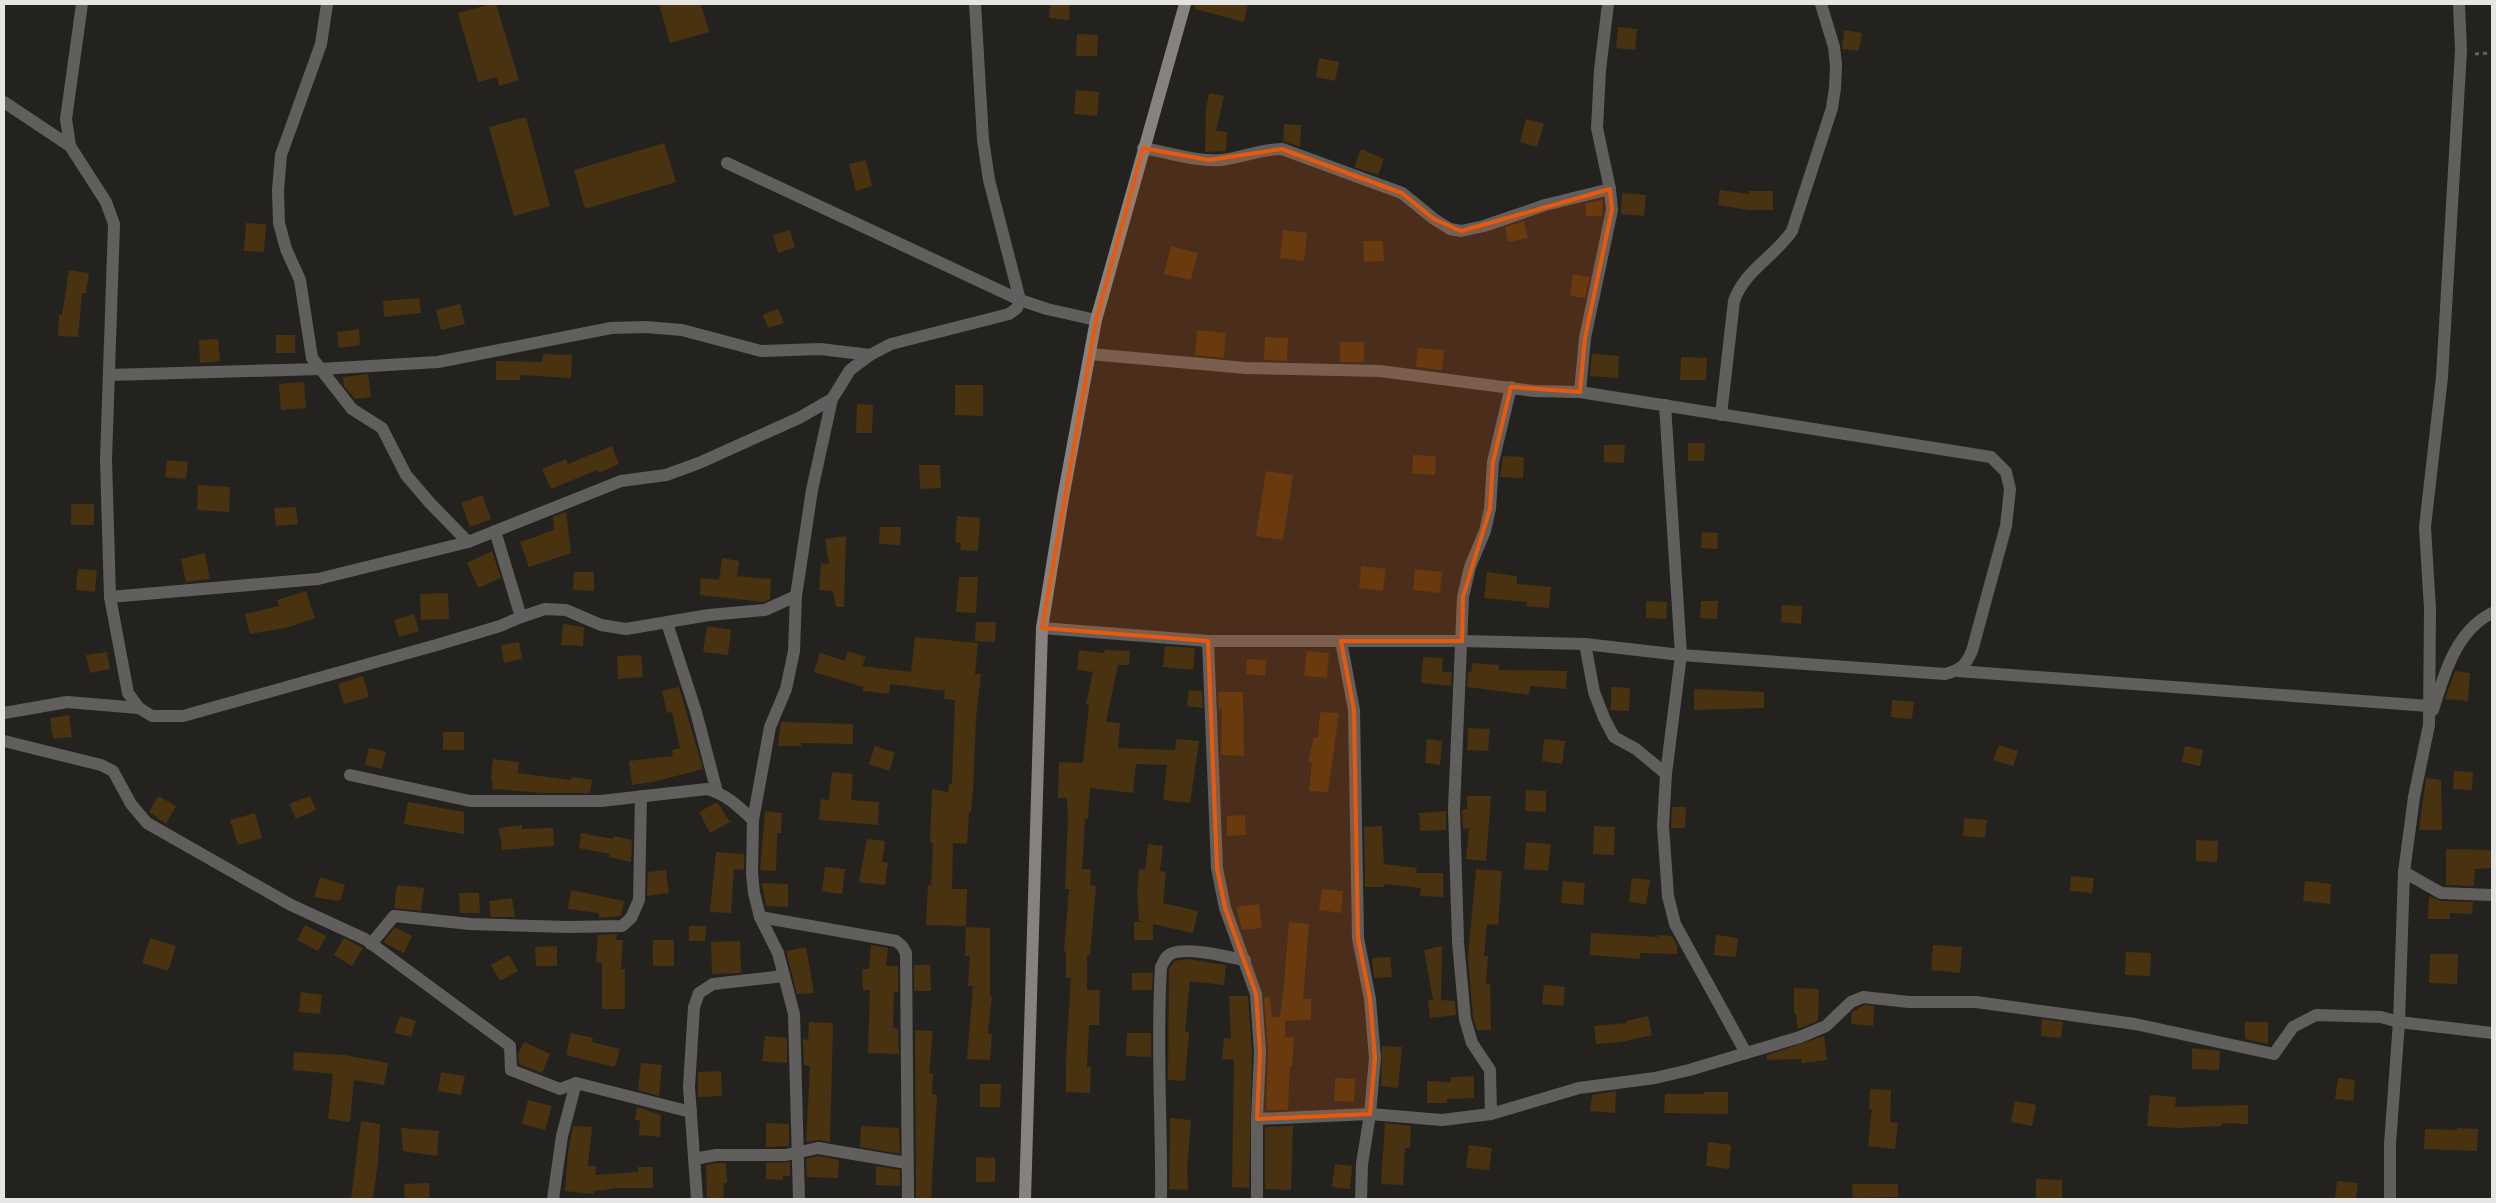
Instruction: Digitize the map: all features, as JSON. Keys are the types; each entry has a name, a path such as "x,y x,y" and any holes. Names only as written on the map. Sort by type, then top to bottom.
{"main road":[{"path":"1025,1199 1042,628 1063,498 1096,320 1185,4"}],"street":[{"path":"70,146 66,119 82,4"},
{"path":"327,4 321,44 281,155 278,190 279,223 286,249 300,280 312,358 352,409 382,428 406,475 468,542"},
{"path":"1580,392 1585,338 1612,210 1610,189 1600,151 1597,128 1600,70 1608,4"},
{"path":"1721,415 1734,301 1738,290 1749,276 1783,245 1792,230 1832,108 1836,65 1834,48 1821,4"},
{"path":"2428,725 2430,609 2425,527 2442,377 2461,50 2459,4"},
{"path":"800,1199 794,1014 778,953 760,917 752,874 753,820 770,728 786,689 794,651 796,596 812,490 832,399 850,370 870,354 891,344 1009,314 1017,308 1020,300 987,172 982,140 974,6"},
{"path":"4,102 70,146 106,202 114,224 106,460 110,597 128,693 139,708 152,716 183,716 466,636 545,609 566,610 601,625 626,629 709,615 765,610 796,596"},
{"path":"1144,148 1209,160 1282,149 1402,193 1434,219 1450,229 1461,231 1484,226 1545,205 1610,189"},
{"path":"726,163 1020,300 1046,309 1096,320"},
{"path":"109,375 320,369 438,362 611,328 645,327 682,330 761,351 820,349 870,354"},
{"path":"1090,354 1246,368 1380,370 1534,391 1580,392 1991,457 2006,472 2010,489 2006,526 1972,651 1958,671"},
{"path":"1492,1114 1490,1070 1472,1043 1465,1019 1458,942 1454,809 1463,597 1470,568 1485,531 1490,509 1493,462 1511,387"},
{"path":"110,597 318,579 468,542 621,481 666,475 700,463 799,418 832,399"},
{"path":"1665,405 1681,655 1666,774 1663,826 1668,896 1675,924 1746,1053"},
{"path":"495,531 521,617"},
{"path":"2390,1199 2390,1144 2398,1022 2404,872 2414,797 2428,725 2442,680 2456,649 2469,628 2492,613"},
{"path":"667,623 696,712 717,792"},
{"path":"1042,628 1208,641 1462,641 1585,644 1681,655 1946,674 1958,671 2429,706"},
{"path":"1208,641 1217,868 1225,908 1256,994 1260,1052 1257,1119 1258,1199"},
{"path":"1340,641 1354,710 1358,938 1370,999 1374,1058 1370,1114 1362,1164 1361,1199"},
{"path":"1585,644 1594,692 1614,737 1636,749 1666,774"},
{"path":"4,713 67,702 139,708"},
{"path":"4,741 101,765 113,771 131,804 147,822 291,905 371,944 510,1046 511,1070 560,1089 576,1083 691,1112"},
{"path":"350,775 470,801 601,801 700,789 717,792 753,820"},
{"path":"371,944 394,916 470,924 568,927 622,926 631,918 639,900 641,796"},
{"path":"2404,872 2441,893 2492,895"},
{"path":"760,917 896,941 906,953 908,1199"},
{"path":"1161,1199 1162,1127 1158,1038 1161,968 1165,958 1174,952 1186,951 1245,960"},
{"path":"697,1199 689,1087 694,1007 699,993 713,984 784,976"},
{"path":"1257,1119 1370,1114 1442,1120 1492,1114 1579,1088 1654,1078 1800,1037 1826,1026 1851,1002 1864,997 1909,1002 1976,1002 2135,1024 2274,1054 2292,1027 2316,1015 2382,1017 2398,1022 2492,1033"},
{"path":"553,1199 562,1136 576,1083"},
{"path":"694,1159 716,1155 786,1155 818,1148 907,1163"}],"highlighted area":[{"path":"1143,148 1209,160 1282,149 1402,193 1434,219 1461,231 1610,189 1612,210 1585,338 1580,392 1511,387 1493,462 1490,509 1463,597 1462,641 1341,641 1354,710 1358,938 1370,999 1375,1058 1370,1114 1257,1119 1260,1052 1256,994 1225,908 1217,868 1208,641 1042,628 1096,320"}],"building":[{"path":"496,4 519,80 499,86 497,77 478,82 458,13"},
{"path":"659,4 701,4 709,32 670,43"},
{"path":"1050,4 1070,4 1069,20 1049,18"},
{"path":"1195,4 1248,4 1244,22 1195,9"},
{"path":"1618,27 1637,29 1635,50 1616,48"},
{"path":"1844,30 1862,33 1859,51 1842,49"},
{"path":"1077,34 1098,35 1097,56 1076,56"},
{"path":"1319,58 1339,62 1335,81 1316,77"},
{"path":"1076,90 1099,92 1097,116 1074,114"},
{"path":"1209,93 1224,96 1216,131 1227,132 1226,151 1205,152 1206,109"},
{"path":"526,117 550,206 514,216 489,127"},
{"path":"1526,119 1544,124 1537,147 1520,142"},
{"path":"1284,124 1301,125 1300,147 1283,141"},
{"path":"664,143 676,182 585,209 574,170"},
{"path":"1361,149 1384,159 1378,175 1354,167"},
{"path":"866,160 872,186 856,191 849,164"},
{"path":"1720,190 1749,194 1749,191 1773,191 1773,210 1749,210 1718,205"},
{"path":"1622,193 1646,195 1644,216 1621,214"},
{"path":"1603,200 1602,216 1586,216 1586,203"},
{"path":"1524,221 1528,238 1508,242 1505,227"},
{"path":"246,223 266,224 264,252 244,251"},
{"path":"790,230 795,247 778,253 773,235"},
{"path":"1283,230 1307,233 1304,261 1280,258"},
{"path":"1363,241 1383,241 1384,261 1364,262"},
{"path":"1171,246 1198,253 1191,280 1164,274"},
{"path":"69,270 89,273 86,293 82,293 78,337 58,336 59,315 62,315"},
{"path":"1573,274 1590,277 1585,298 1570,296"},
{"path":"419,298 421,313 384,317 383,301"},
{"path":"460,304 465,324 441,330 436,310"},
{"path":"778,309 784,323 768,328 763,315"},
{"path":"359,329 360,345 339,348 337,332"},
{"path":"1197,330 1226,333 1224,358 1195,355"},
{"path":"276,335 295,335 295,353 276,353"},
{"path":"1265,337 1288,338 1287,361 1264,360"},
{"path":"218,339 220,361 200,363 199,340"},
{"path":"1340,342 1364,342 1364,362 1340,362"},
{"path":"1418,348 1444,350 1442,370 1416,367"},
{"path":"543,354 572,355 571,378 520,375 520,380 496,380 496,361 542,362"},
{"path":"1592,354 1619,356 1618,378 1590,376"},
{"path":"1681,357 1707,358 1706,380 1680,380"},
{"path":"368,374 371,397 355,399 344,386 343,377"},
{"path":"304,382 306,408 281,410 279,384"},
{"path":"955,385 983,385 983,416 955,415"},
{"path":"857,404 873,405 872,433 856,433"},
{"path":"1688,443 1705,443 1704,461 1688,461"},
{"path":"1604,445 1625,445 1624,463 1604,462"},
{"path":"612,446 619,464 598,473 597,470 551,489 542,469 566,459 568,464"},
{"path":"1413,455 1436,456 1435,475 1412,473"},
{"path":"1503,456 1524,457 1523,478 1500,477"},
{"path":"167,460 188,462 186,479 165,477"},
{"path":"919,465 940,465 941,488 920,489"},
{"path":"1266,471 1293,475 1283,540 1256,536"},
{"path":"198,485 230,487 229,512 197,510"},
{"path":"482,495 491,519 470,527 461,503"},
{"path":"71,504 94,504 94,525 71,525"},
{"path":"296,507 298,524 276,526 274,508"},
{"path":"566,512 571,553 529,567 520,542 554,530 553,517"},
{"path":"957,516 980,518 978,551 960,550 961,543 955,542"},
{"path":"880,527 901,527 900,545 879,544"},
{"path":"1702,532 1718,533 1717,549 1701,548"},
{"path":"846,536 844,607 836,607 833,591 819,590 821,563 829,564 825,539"},
{"path":"492,551 501,578 478,588 467,563"},
{"path":"205,553 210,579 186,582 181,559"},
{"path":"722,558 739,561 737,576 771,579 770,599 764,602 700,595 701,578 719,580"},
{"path":"1361,566 1386,569 1383,591 1359,588"},
{"path":"78,569 97,570 95,592 76,590"},
{"path":"1415,569 1442,572 1440,593 1413,590"},
{"path":"574,572 594,572 594,591 573,590"},
{"path":"1487,572 1517,576 1517,584 1551,587 1549,608 1526,606 1527,602 1484,598"},
{"path":"959,577 978,577 976,613 956,612"},
{"path":"306,591 315,618 286,628 250,634 245,614 279,606 277,600"},
{"path":"448,593 449,619 421,620 420,594"},
{"path":"1646,601 1667,602 1666,619 1646,618"},
{"path":"1701,601 1718,601 1717,619 1700,618"},
{"path":"1782,605 1802,606 1801,624 1781,622"},
{"path":"414,614 419,631 399,637 394,620"},
{"path":"976,622 996,622 995,642 975,641"},
{"path":"563,624 584,627 583,646 561,645"},
{"path":"707,626 731,630 728,655 703,652"},
{"path":"915,637 978,643 975,674 981,674 976,718 973,792 971,812 969,812 967,844 953,843 952,889 967,889 966,926 926,925 928,885 931,885 933,843 930,842 932,789 948,792 949,784 952,784 955,700 944,699 945,691 890,684 889,694 863,691 863,687 814,672 820,653 845,661 848,651 866,657 862,666 911,672"},
{"path":"519,642 522,659 504,663 501,645"},
{"path":"1165,646 1195,648 1193,670 1163,667"},
{"path":"1079,650 1104,653 1105,650 1130,651 1129,665 1118,665 1106,722 1120,723 1118,748 1175,750 1176,739 1199,741 1190,803 1163,800 1167,765 1136,764 1133,793 1090,788 1088,819 1085,819 1082,869 1091,870 1090,885 1096,886 1090,955 1087,955 1087,990 1100,990 1099,1025 1089,1025 1087,1067 1091,1067 1090,1093 1066,1092 1066,1057 1071,978 1066,978 1066,952 1064,952 1069,889 1065,889 1068,818 1067,798 1058,798 1059,762 1083,763 1089,705 1086,704 1093,672 1077,670"},
{"path":"1307,651 1329,653 1327,678 1304,676"},
{"path":"107,652 110,669 90,673 86,655"},
{"path":"641,655 643,677 618,679 617,656"},
{"path":"1423,657 1443,658 1442,672 1452,672 1451,686 1421,683"},
{"path":"1247,659 1266,660 1265,676 1246,674"},
{"path":"1472,663 1499,665 1499,670 1567,671 1566,689 1530,686 1529,695 1467,687 1468,672 1471,672"},
{"path":"2455,671 2470,673 2468,701 2445,699"},
{"path":"363,676 369,697 344,704 338,684"},
{"path":"679,687 703,769 653,782 632,785 629,761 673,756 672,750 680,748 672,712 667,713 662,691"},
{"path":"1611,687 1630,688 1629,711 1611,710"},
{"path":"1694,689 1764,692 1764,708 1694,710"},
{"path":"1189,690 1202,691 1203,708 1187,706"},
{"path":"1218,692 1243,692 1244,756 1221,755 1222,709 1219,709"},
{"path":"1892,700 1914,702 1912,719 1891,717"},
{"path":"1320,712 1339,713 1328,792 1309,791 1312,762 1308,762 1314,737 1318,738"},
{"path":"69,715 72,737 53,739 50,718"},
{"path":"781,722 853,724 853,744 801,743 801,746 778,746"},
{"path":"1468,728 1490,729 1488,751 1467,750"},
{"path":"443,732 464,732 464,750 443,750"},
{"path":"1427,739 1442,741 1440,765 1425,763"},
{"path":"1544,739 1565,741 1562,764 1542,761"},
{"path":"1999,745 2018,751 2013,766 1993,760"},
{"path":"875,746 895,753 889,771 869,764"},
{"path":"2185,746 2203,750 2200,766 2182,762"},
{"path":"369,748 386,752 382,769 365,765"},
{"path":"493,759 519,762 518,773 571,780 572,777 592,780 590,793 543,793 493,789 491,775"},
{"path":"2454,771 2473,772 2472,790 2453,789"},
{"path":"832,772 853,774 851,800 879,802 878,825 819,820 821,799 829,800"},
{"path":"2426,778 2441,780 2442,830 2419,830"},
{"path":"1526,790 1546,791 1546,812 1525,811"},
{"path":"158,796 176,806 166,824 149,812"},
{"path":"310,796 316,810 296,819 289,804"},
{"path":"1467,796 1491,796 1486,861 1466,859 1469,828 1463,829 1462,810 1467,809"},
{"path":"408,802 464,812 464,834 404,824"},
{"path":"717,802 730,822 710,833 699,812"},
{"path":"1672,807 1686,807 1685,828 1671,828"},
{"path":"765,811 782,813 781,833 777,833 776,871 760,870"},
{"path":"1446,811 1446,830 1420,831 1419,813"},
{"path":"255,813 262,838 238,845 230,820"},
{"path":"1245,815 1246,835 1227,836 1227,816"},
{"path":"1964,818 1987,820 1985,838 1963,836"},
{"path":"522,825 522,829 553,828 554,846 502,850 499,828"},
{"path":"1382,826 1384,864 1417,868 1416,873 1443,873 1443,897 1420,896 1421,888 1384,884 1384,887 1365,887 1364,827"},
{"path":"1594,826 1615,827 1614,855 1593,854"},
{"path":"581,833 613,839 614,836 632,840 631,862 609,857 610,854 579,848"},
{"path":"867,839 885,841 882,862 888,863 885,885 859,882"},
{"path":"2196,840 2218,841 2217,862 2196,861"},
{"path":"1526,842 1551,844 1548,871 1524,869"},
{"path":"1148,844 1163,846 1160,871 1166,872 1163,903 1198,911 1193,933 1153,924 1153,940 1134,940 1134,922 1147,922 1139,921 1137,892 1139,869 1145,870"},
{"path":"2446,849 2492,850 2492,868 2475,869 2474,886 2446,885"},
{"path":"716,852 744,854 744,870 734,869 731,913 710,912"},
{"path":"825,867 845,869 842,894 822,891"},
{"path":"1476,869 1502,871 1498,925 1487,924 1484,956 1488,956 1486,984 1490,984 1491,1030 1477,1030 1473,1017 1468,957"},
{"path":"666,870 669,893 647,896 648,872"},
{"path":"2071,876 2094,878 2092,893 2070,891"},
{"path":"320,877 345,885 340,901 314,897"},
{"path":"1632,878 1650,880 1646,904 1629,902"},
{"path":"1563,881 1585,883 1583,905 1561,903"},
{"path":"2305,881 2331,884 2330,904 2303,901"},
{"path":"762,883 788,884 788,907 766,906"},
{"path":"397,885 424,888 421,911 394,908"},
{"path":"1322,889 1343,891 1341,913 1319,910"},
{"path":"571,890 624,901 621,916 599,918 599,913 568,909"},
{"path":"459,893 479,893 480,913 460,913"},
{"path":"2429,896 2441,901 2473,902 2472,914 2450,913 2450,919 2428,919"},
{"path":"512,898 515,917 491,917 489,901"},
{"path":"1259,904 1262,928 1242,930 1236,907"},
{"path":"1289,922 1309,924 1303,999 1311,999 1311,1020 1285,1021 1285,1037 1294,1038 1292,1066 1290,1066 1288,1110 1266,1110 1268,1052 1264,998 1270,997 1272,1017 1280,1017"},
{"path":"305,925 326,936 318,951 297,940"},
{"path":"689,926 706,926 705,941 689,941"},
{"path":"395,927 412,936 404,953 383,942"},
{"path":"966,927 990,928 990,996 992,996 988,1034 992,1034 990,1060 967,1059 973,986 968,986 970,956 965,956"},
{"path":"1591,933 1658,937 1658,935 1672,936 1677,945 1677,954 1640,953 1640,959 1590,955"},
{"path":"617,934 616,940 623,940 621,969 625,969 625,1009 602,1009 602,963 596,962 598,935"},
{"path":"1716,935 1738,938 1736,957 1714,955"},
{"path":"150,938 176,946 168,971 142,963"},
{"path":"344,938 363,948 352,966 334,955"},
{"path":"653,940 674,940 674,966 653,966"},
{"path":"740,941 741,973 712,974 711,942"},
{"path":"871,945 888,948 886,966 898,966 898,992 894,992 893,1028 898,1029 899,1054 868,1053 870,990 863,990 862,969 869,969"},
{"path":"1933,945 1962,947 1960,973 1931,970"},
{"path":"557,946 557,966 536,966 535,947"},
{"path":"1442,946 1441,1000 1455,1001 1456,1015 1430,1018 1428,1000 1433,1000 1424,950"},
{"path":"806,947 814,993 797,994 786,951"},
{"path":"2126,952 2151,953 2150,976 2125,975"},
{"path":"2430,954 2458,954 2457,984 2429,983"},
{"path":"509,955 518,971 500,981 491,965"},
{"path":"1390,957 1392,977 1374,978 1372,958"},
{"path":"1188,959 1226,965 1224,985 1190,981 1185,1032 1189,1032 1185,1081 1168,1080 1169,969 1174,961"},
{"path":"914,965 930,965 931,991 914,991"},
{"path":"1132,973 1153,973 1152,990 1132,990"},
{"path":"1544,985 1565,987 1563,1006 1542,1004"},
{"path":"1794,988 1819,989 1818,1021 1798,1029 1796,1014 1794,1014"},
{"path":"301,992 322,995 320,1014 299,1012"},
{"path":"1229,996 1248,996 1252,1052 1249,1188 1232,1187 1234,1060 1222,1059 1224,1038 1231,1039"},
{"path":"1864,1005 1874,1006 1873,1026 1851,1024 1852,1012"},
{"path":"400,1016 416,1021 411,1037 394,1033"},
{"path":"1648,1016 1652,1035 1621,1042 1596,1044 1594,1026 1627,1023 1626,1021"},
{"path":"2042,1019 2063,1022 2061,1038 2041,1036"},
{"path":"809,1022 833,1023 830,1142 819,1140 806,1142 810,1066 804,1065 803,1039 808,1040"},
{"path":"2245,1022 2268,1022 2268,1044 2245,1039"},
{"path":"915,1030 933,1031 929,1073 933,1074 932,1094 937,1095 931,1199 916,1199"},
{"path":"571,1033 593,1038 592,1042 620,1049 615,1067 566,1055"},
{"path":"1127,1033 1151,1033 1151,1057 1126,1056"},
{"path":"765,1036 787,1038 787,1063 762,1061"},
{"path":"1824,1036 1827,1060 1802,1063 1801,1059 1767,1060 1767,1055"},
{"path":"524,1042 550,1054 542,1073 519,1064 518,1054"},
{"path":"1382,1046 1402,1047 1398,1088 1381,1086"},
{"path":"2192,1048 2220,1051 2219,1070 2192,1069"},
{"path":"294,1052 344,1055 388,1063 384,1085 354,1080 350,1122 328,1119 333,1074 293,1070"},
{"path":"641,1063 662,1065 659,1096 638,1090"},
{"path":"721,1071 722,1096 698,1097 698,1072"},
{"path":"441,1072 465,1076 461,1095 438,1091"},
{"path":"1474,1076 1474,1098 1447,1099 1447,1103 1427,1103 1427,1081 1451,1082 1451,1077"},
{"path":"1335,1078 1355,1079 1354,1102 1334,1101"},
{"path":"2338,1078 2355,1080 2353,1101 2335,1099"},
{"path":"980,1084 1001,1084 1000,1107 980,1107"},
{"path":"1870,1089 1891,1090 1890,1122 1898,1123 1895,1149 1868,1146 1872,1109 1869,1109"},
{"path":"1616,1091 1615,1113 1590,1111 1592,1095"},
{"path":"1704,1092 1728,1092 1728,1114 1664,1113 1665,1094 1704,1094"},
{"path":"2150,1095 2176,1097 2175,1107 2248,1105 2248,1124 2222,1123 2222,1126 2177,1128 2147,1126"},
{"path":"528,1100 552,1106 545,1130 522,1124"},
{"path":"2015,1101 2036,1105 2032,1126 2011,1122"},
{"path":"637,1107 661,1115 660,1137 639,1135 640,1120 635,1120"},
{"path":"1170,1118 1191,1120 1187,1169 1188,1190 1169,1189"},
{"path":"361,1121 380,1124 373,1199 351,1199"},
{"path":"766,1123 789,1124 789,1146 766,1147"},
{"path":"1385,1123 1411,1126 1410,1148 1405,1148 1403,1185 1381,1184"},
{"path":"573,1126 592,1127 588,1166 596,1166 595,1175 638,1172 638,1167 653,1167 653,1188 617,1188 594,1191 593,1194 565,1191 568,1152"},
{"path":"861,1126 899,1128 900,1154 860,1147"},
{"path":"1293,1126 1291,1190 1265,1189 1265,1127"},
{"path":"401,1128 439,1131 437,1156 403,1151"},
{"path":"2457,1128 2478,1129 2477,1151 2424,1149 2425,1129 2457,1130"},
{"path":"1708,1142 1731,1145 1729,1169 1706,1166"},
{"path":"1469,1145 1492,1148 1489,1170 1466,1168"},
{"path":"818,1156 839,1160 838,1178 807,1177 806,1159"},
{"path":"976,1157 995,1158 995,1182 976,1182"},
{"path":"790,1162 790,1176 783,1176 783,1180 766,1179 766,1163"},
{"path":"726,1163 727,1183 724,1183 723,1199 707,1199 706,1165"},
{"path":"1335,1164 1352,1166 1350,1189 1332,1187"},
{"path":"876,1166 900,1170 900,1186 876,1185"},
{"path":"2036,1179 2062,1180 2062,1199 2036,1199"},
{"path":"2337,1181 2358,1183 2356,1199 2335,1199"},
{"path":"429,1183 430,1199 405,1199 404,1184"},
{"path":"1852,1184 1898,1184 1898,1197 1853,1198"}]}
